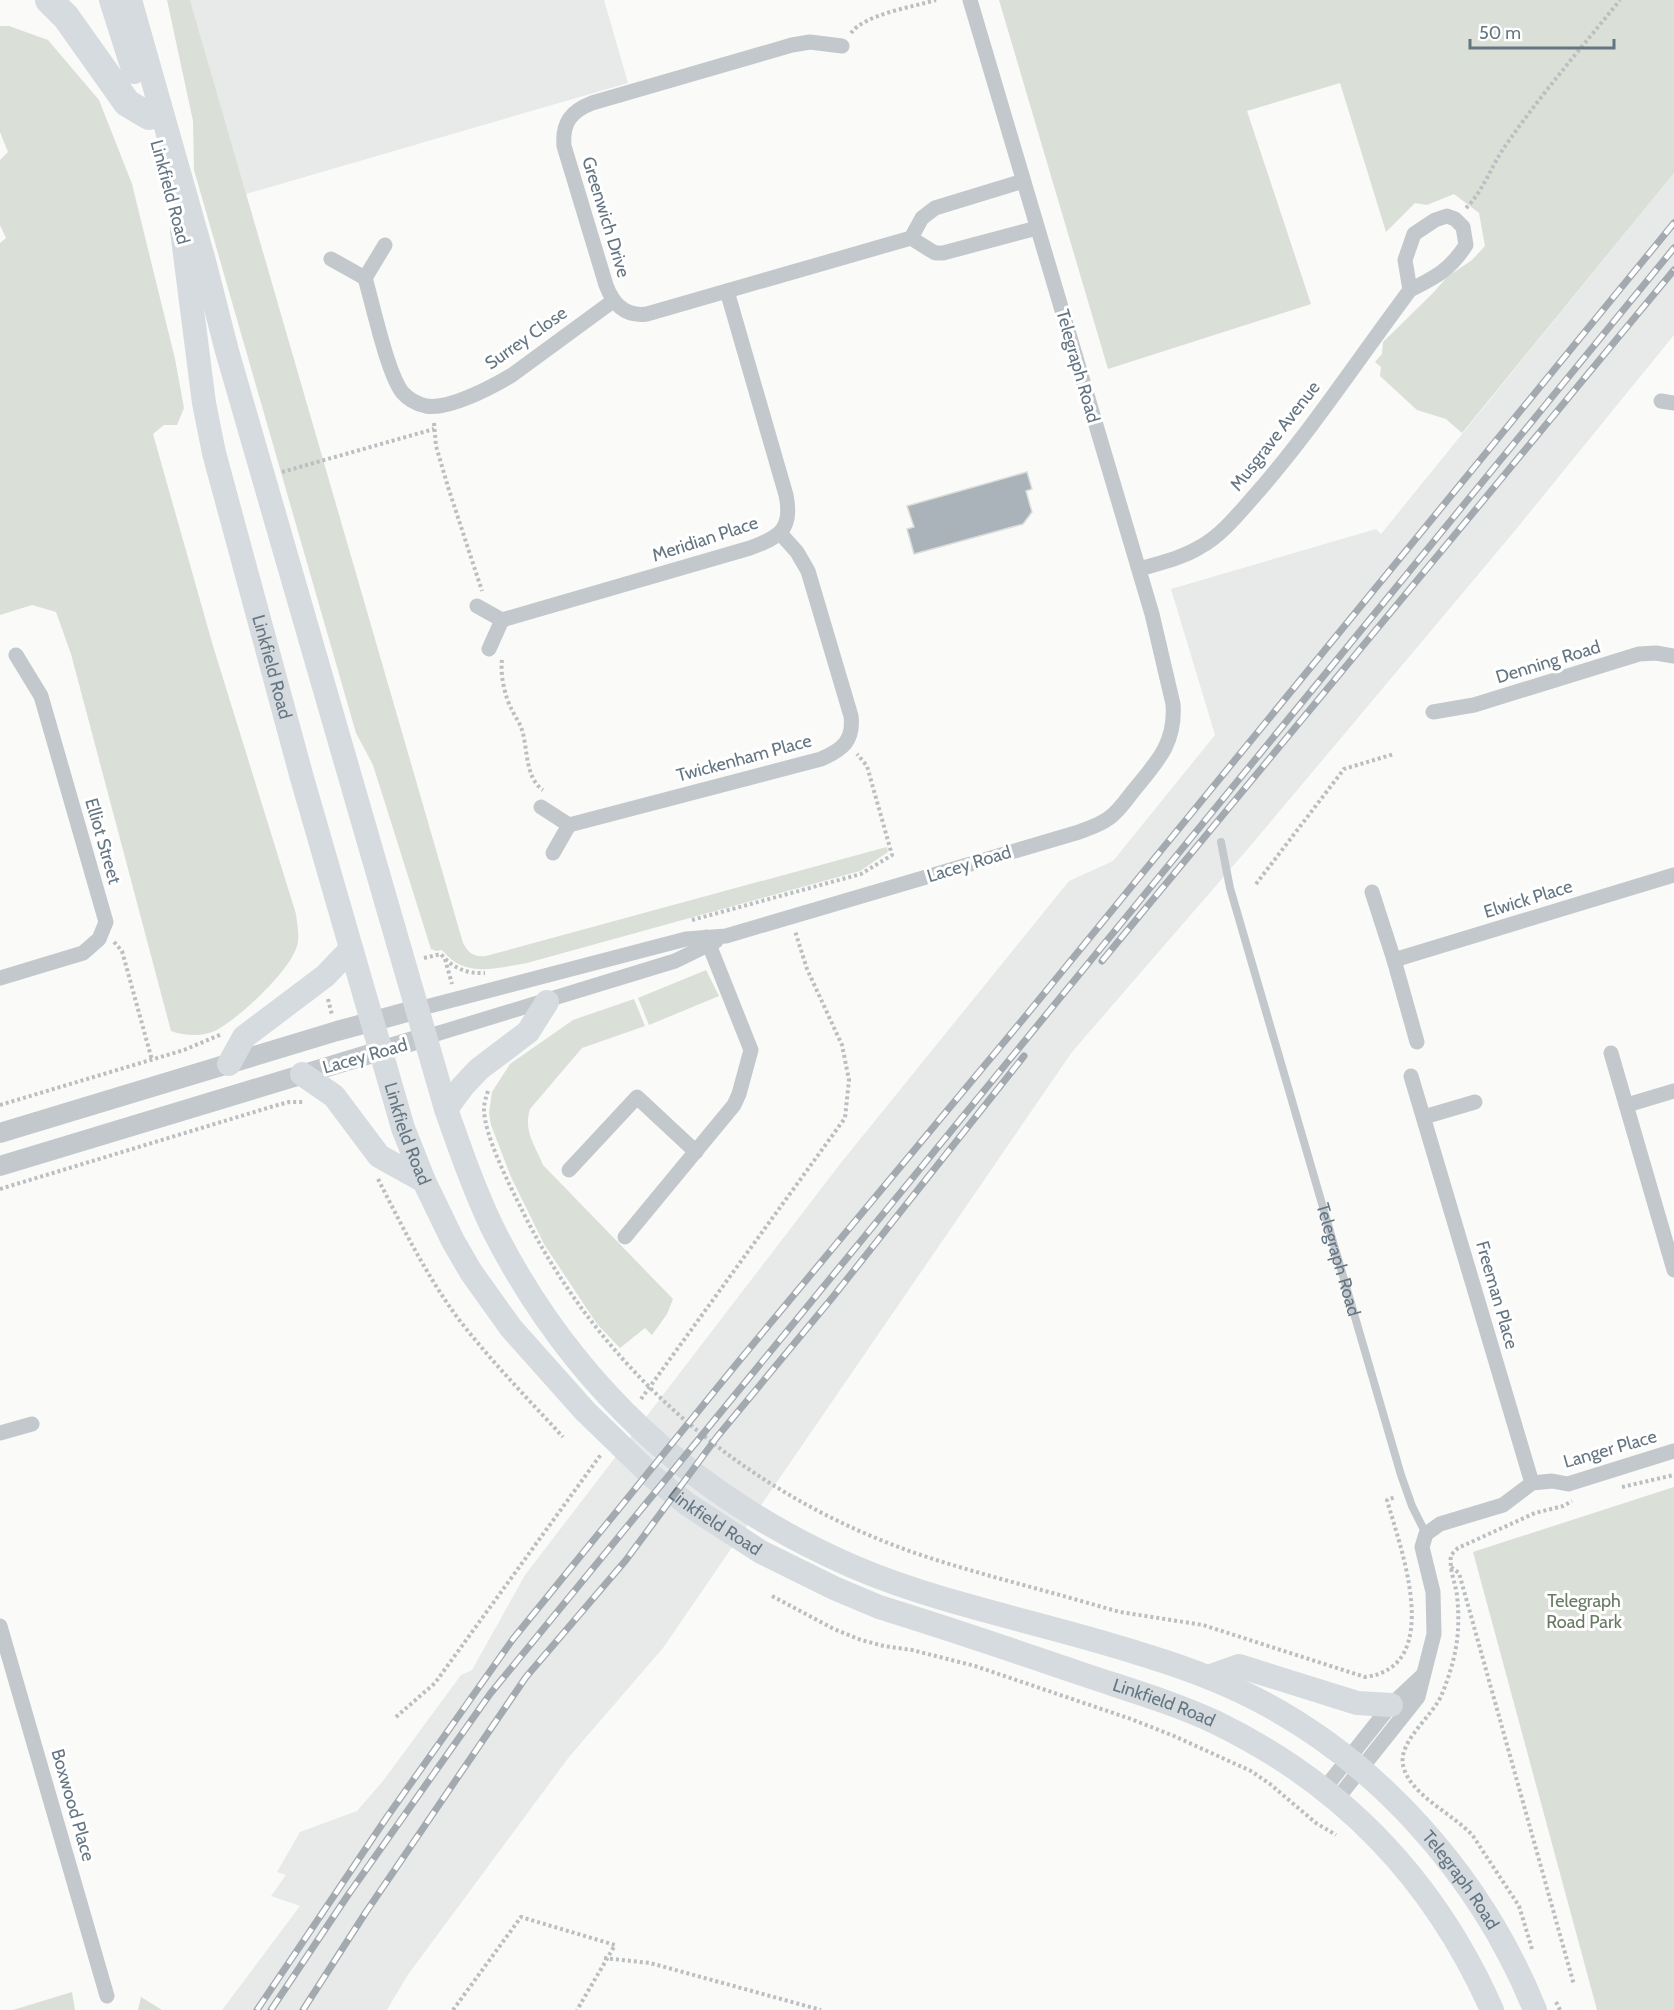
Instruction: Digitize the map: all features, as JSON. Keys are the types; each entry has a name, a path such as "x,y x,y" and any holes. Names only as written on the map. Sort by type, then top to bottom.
{"highway":[{"path":"49,0 66,17 127,103 149,116"}],"main road":[{"name":"Linkfield Road","path":"111,0 171,184 183,236 204,402 221,482 351,949 403,1128 424,1181 453,1241 484,1291 511,1328 585,1411 652,1476 726,1531 795,1569 879,1607 1184,1709 1248,1739 1331,1794"},
{"name":"Linkfield Road","path":"130,0 204,261 227,351 446,1109 478,1195 512,1263 553,1328 602,1389 653,1439 715,1490 746,1512 812,1548 896,1583 1115,1646 1208,1677 1278,1712 1309,1731 1355,1765"},
{"path":"228,1064 244,1038 325,976 351,949"},
{"path":"446,1109 479,1069 528,1032 547,1002"},
{"path":"302,1074 334,1096 380,1156 424,1181"},
{"path":"1208,1677 1239,1666 1357,1703 1391,1705"},
{"name":"Telegraph Road","path":"1355,1765 1424,1831 1447,1857 1469,1887 1510,1956 1544,2003"},
{"name":"Telegraph Road","path":"1331,1794 1390,1851 1432,1903 1471,1965 1492,2010"}],"street":[{"name":"Telegraph Road","path":"970,0 1101,445 1140,569 1171,690 1174,719 1172,733"},
{"name":"Greenwich Drive","path":"842,46 810,42 792,45 592,103 583,106 569,117 563,135 564,146 604,279 613,300 626,312 640,315 911,238"},
{"path":"1023,181 935,208 922,218 911,238 935,253 943,253 1037,228"},
{"path":"1410,290 1405,260 1414,234 1435,220 1447,216 1455,219"},
{"name":"Musgrave Avenue","path":"1140,569 1181,556 1213,539 1280,467 1410,290 1432,279 1454,263 1466,245 1463,227 1455,219"},
{"path":"365,278 385,245"},
{"path":"331,259 365,278 396,382 410,400 435,406"},
{"name":"Meridian Place","path":"502,620 750,548 780,533 789,518 786,495 727,291"},
{"name":"Surrey Close","path":"435,406 482,391 512,375 613,300"},
{"path":"780,533 797,552 808,571 851,716 852,727 845,744"},
{"path":"477,606 502,620 489,649"},
{"name":"Denning Road","path":"1433,712 1474,705 1639,654 1656,653 1674,657"},
{"name":"Elliot Street","path":"16,655 41,696 106,922 102,931"},
{"name":"Lacey Road","path":"0,1166 547,1002 675,961 708,941 1079,832 1101,823 1118,809 1152,769 1172,733"},
{"name":"Twickenham Place","path":"569,825 821,759 834,753 845,744"},
{"path":"541,807 569,825 553,853"},
{"name":"Elwick Place","path":"1394,960 1674,875"},
{"path":"1372,892 1417,1042"},
{"path":"0,978 83,953 99,939 102,931"},
{"name":"Lacey Road","path":"0,1133 373,1021 686,939 708,941"},
{"path":"625,1237 734,1105 740,1094 751,1050 708,941"},
{"path":"1611,1053 1674,1270"},
{"name":"Freeman Place","path":"1411,1076 1532,1484"},
{"path":"1627,1105 1674,1091"},
{"path":"569,1170 637,1097 696,1152"},
{"path":"1424,1117 1475,1102"},
{"path":"0,1433 32,1424"},
{"name":"Langer Place","path":"1532,1484 1552,1481 1568,1484 1674,1451"},
{"path":"1426,1534 1440,1524 1503,1505 1532,1484"},
{"name":"Telegraph Road","path":"1331,1794 1418,1697 1434,1634 1435,1616 1433,1592 1422,1547 1426,1534"},
{"name":"Boxwood Place","path":"0,1626 107,1996"},
{"name":"Telegraph Road","path":"1355,1765 1391,1705 1423,1675"}],"lane":[{"name":"Telegraph Road","path":"1221,842 1230,888 1367,1363 1407,1493 1426,1534"}],"path":[{"path":"842,46 856,26 869,19 936,0"},
{"path":"1455,219 1478,196 1501,150 1541,95 1620,0"},
{"path":"435,406 436,446 482,592 477,606"},
{"path":"263,477 434,429"},
{"path":"489,649 502,657 501,667 510,708 522,728 531,774 538,787 549,794 541,807"},
{"path":"845,744 862,758 867,766 892,855"},
{"path":"1256,884 1344,770 1394,754"},
{"path":"637,1405 845,1118 849,1080 842,1045 807,969 791,917"},
{"path":"102,931 122,951 152,1060"},
{"path":"334,1020 328,996 335,993"},
{"path":"0,1105 184,1050 225,1032"},
{"path":"488,1090 484,1109 487,1126 516,1197 534,1233 573,1297 625,1362 679,1416 716,1445 781,1490 835,1520 920,1555 1120,1612 1203,1625 1365,1677 1381,1674 1397,1663 1406,1648 1410,1633 1412,1617 1410,1587 1387,1500 1395,1497"},
{"path":"0,1189 274,1106 289,1102 311,1103"},
{"path":"376,1176 413,1249 459,1320 490,1358 563,1437"},
{"path":"396,1717 435,1683 602,1453"},
{"path":"1617,1488 1674,1475"},
{"path":"1534,1954 1522,1914 1486,1854 1466,1827 1418,1790 1410,1780 1403,1764 1404,1749 1441,1697 1457,1652 1460,1620 1451,1555 1458,1548 1535,1513 1563,1506 1578,1498"},
{"path":"1451,1566 1459,1574 1574,1985"},
{"path":"772,1596 834,1629 861,1640 975,1666 1174,1736 1251,1771 1316,1823 1336,1835"},
{"path":"453,2010 521,1917 615,1945 577,2010"},
{"path":"607,1958 650,1963 821,2010"},
{"path":"1544,2003 1560,2010"}],"shaded area":[{"path":"190,0 604,0 628,83 246,194"},
{"path":"1674,173 1674,335 1513,533 1252,844 1072,1052 663,1648 569,1757 407,1976 387,2010 222,2010 300,1906 271,1896 286,1875 277,1872 300,1832 357,1811 383,1781 461,1675 472,1670 525,1575 840,1164 1069,881 1113,861 1215,735 1171,589 1376,529 1381,534"}],"green space":[{"path":"167,0 190,0 463,943 467,950 478,956 486,956 883,848 887,847 888,852 860,871 527,963 492,969 471,968 460,965 442,950 431,949 373,765 356,733 194,170 193,121"},
{"path":"999,0 1674,0 1674,173 1462,433 1446,419 1417,410 1380,376 1381,367 1375,362 1382,354 1383,342 1447,277 1472,260 1485,246 1479,213 1454,194 1427,205 1415,203 1386,232 1340,83 1247,111 1311,304 1108,369"},
{"path":"0,26 9,26 48,40 99,100 132,184 175,359 184,408 177,425 164,425 153,434 213,646 296,914 298,942 285,968 238,1015 217,1030 206,1034 188,1035 171,1031 71,654 56,612 32,605 0,615 0,243 6,238 0,225 0,160 8,152 0,132"},
{"path":"706,970 719,996 649,1025 638,998"},
{"path":"634,999 645,1026 582,1048 530,1109 528,1117 531,1138 543,1165 673,1299 667,1314 652,1335 645,1328 620,1348 597,1324 544,1244 511,1177 491,1125 489,1113 492,1092 510,1064 573,1020"},
{"name":"Telegraph Road Park","path":"1674,1487 1674,2010 1597,2010 1473,1552"},
{"path":"72,1992 75,2010 13,2010"},
{"path":"141,1997 162,2010 138,2010"}],"building":[{"path":"1027,472 1032,489 1026,491 1032,512 1023,524 914,554 907,529 914,527 907,506"}],"railway":[{"path":"257,2010 387,1817 513,1639 1674,223"},
{"path":"271,2010 348,1895 490,1694 1674,248"},
{"path":"1102,961 1674,270"},
{"path":"303,2010 366,1912 526,1677 626,1560 717,1437 832,1298 1024,1056"}]}
